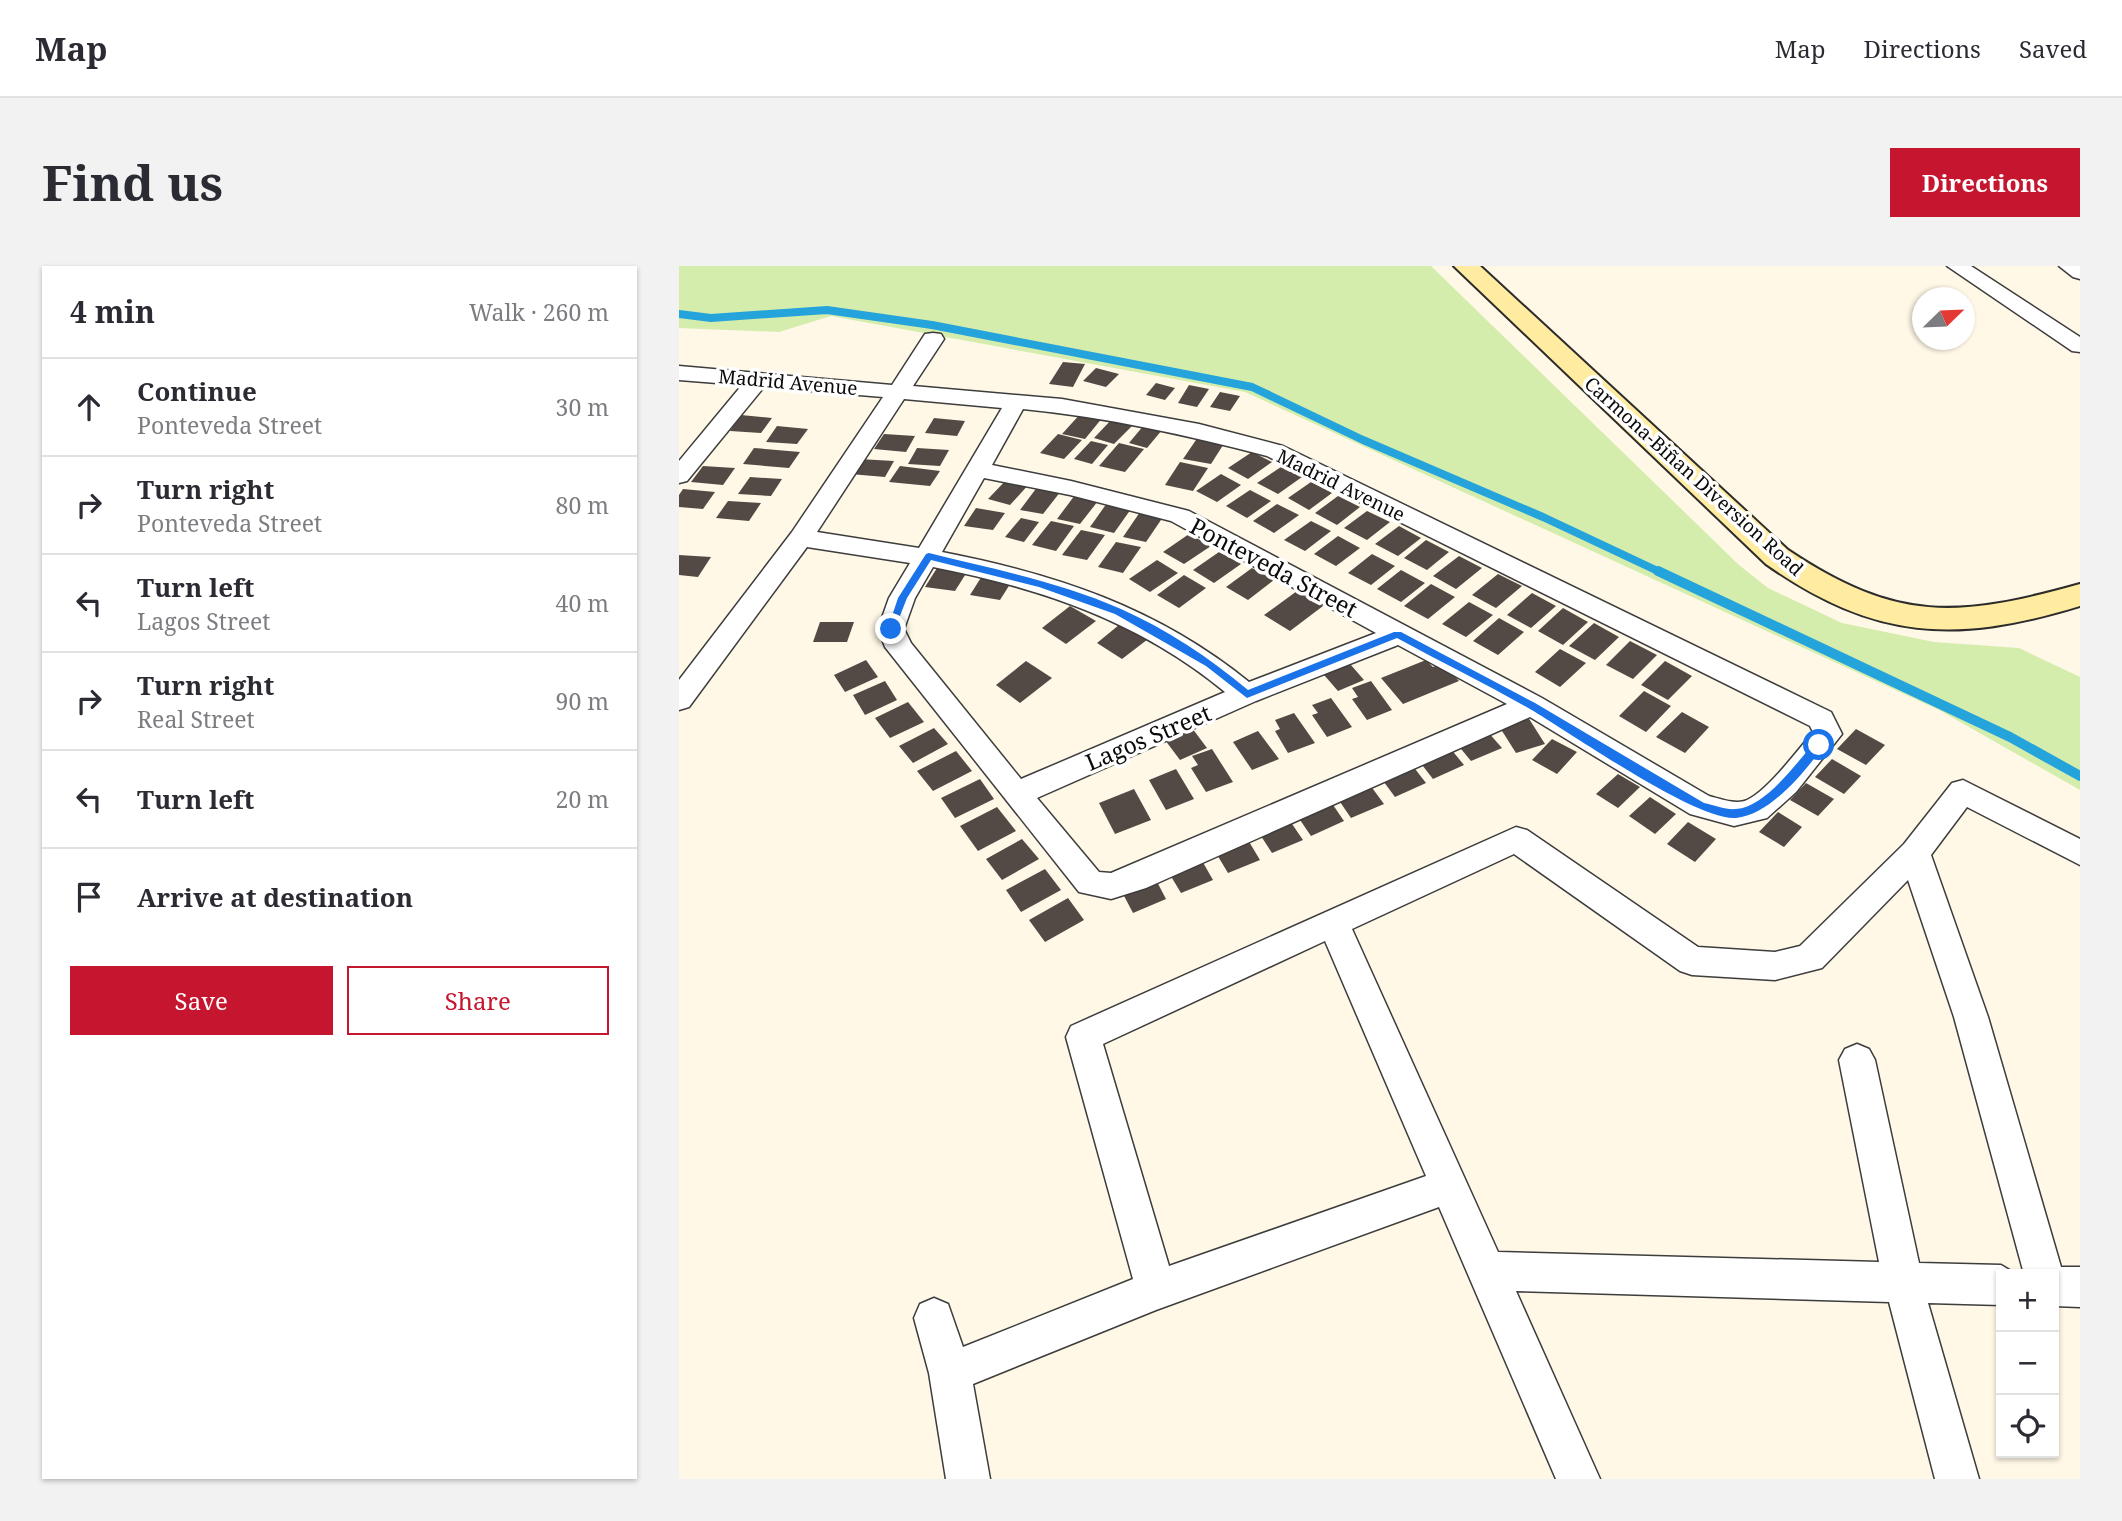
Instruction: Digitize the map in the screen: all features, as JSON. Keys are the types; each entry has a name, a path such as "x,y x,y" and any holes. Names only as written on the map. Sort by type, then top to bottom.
{"main road":[{"name":"Carmona-Biñan Diversion Road","path":"1466,266 1777,557 1818,585 1871,608 1927,619 1953,620 2000,618 2080,595"}],"street":[{"path":"1957,266 2080,346"},
{"path":"2069,266 2080,273"},
{"path":"679,701 801,538 933,339"},
{"name":"Madrid Avenue","path":"679,373 1017,401 1117,415 1199,431 1275,451 1821,719 1828,734"},
{"path":"679,476 758,380"},
{"path":"1017,401 929,556 902,598 891,629 899,647 1090,883 1111,886 1135,879 1532,705"},
{"name":"Ponteveda Street","path":"977,469 1071,488 1180,516 1532,705 1701,806 1734,814 1756,810 1785,784 1828,734"},
{"path":"801,538 929,556 1042,584 1118,611 1209,663 1247,694"},
{"name":"Lagos Street","path":"1016,794 1247,694 1398,635"},
{"path":"1156,1290 1083,1037 1516,839 1692,961 1775,967 1810,958 1915,853 1963,790 2080,853"},
{"path":"1915,853 1971,1017 2043,1269"},
{"path":"1334,924 1578,1479"},
{"path":"1857,1060 1903,1282 1957,1479"},
{"path":"950,1373 1156,1290 1447,1186"},
{"path":"1487,1271 1996,1284"},
{"path":"2059,1286 2080,1287"},
{"path":"935,1318 950,1373 968,1479"}],"green space":[{"path":"679,266 1431,266 1739,565 1768,588 1842,623 1934,642 2019,648 2080,677 2080,790 1939,710 1245,392 831,316 779,332 679,328"}],"building":[{"path":"1063,362 1085,364 1073,387 1049,384"},
{"path":"1096,368 1119,374 1106,387 1083,381"},
{"path":"1156,383 1175,388 1165,400 1146,395"},
{"path":"1189,385 1209,389 1197,407 1178,403"},
{"path":"1220,392 1240,396 1230,411 1210,407"},
{"path":"1082,412 1103,417 1085,439 1062,434"},
{"path":"741,415 772,418 761,433 730,431"},
{"path":"934,418 965,421 957,436 925,433"},
{"path":"1113,418 1134,424 1114,444 1094,438"},
{"path":"1144,425 1162,430 1147,448 1129,443"},
{"path":"777,426 808,429 797,444 766,442"},
{"path":"884,434 915,436 906,452 874,449"},
{"path":"1058,434 1082,440 1064,459 1040,453"},
{"path":"1198,437 1225,442 1211,464 1183,459"},
{"path":"1091,441 1108,445 1092,464 1074,459"},
{"path":"1119,443 1144,449 1125,472 1099,466"},
{"path":"754,448 800,452 789,468 743,464"},
{"path":"917,448 949,450 940,466 908,464"},
{"path":"1252,452 1272,462 1248,479 1228,468"},
{"path":"859,459 894,461 885,477 850,474"},
{"path":"1180,462 1208,468 1193,491 1165,485"},
{"path":"703,466 735,468 723,485 691,482"},
{"path":"900,466 940,471 930,486 889,482"},
{"path":"1281,467 1302,477 1278,494 1257,483"},
{"path":"1221,474 1241,485 1217,502 1196,491"},
{"path":"750,477 782,479 771,496 738,494"},
{"path":"1009,477 1030,483 1010,505 988,499"},
{"path":"1311,482 1332,493 1309,510 1288,498"},
{"path":"1038,486 1061,491 1043,514 1020,510"},
{"path":"683,489 715,492 703,509 679,507 679,495"},
{"path":"1250,490 1271,501 1247,518 1226,506"},
{"path":"1075,495 1098,501 1080,524 1057,519"},
{"path":"1338,496 1360,507 1337,525 1315,513"},
{"path":"728,501 761,503 749,521 716,518"},
{"path":"1107,503 1131,509 1114,533 1090,527"},
{"path":"1277,504 1299,515 1274,533 1253,521"},
{"path":"976,508 1005,513 993,530 964,526"},
{"path":"1367,511 1390,522 1367,540 1344,528"},
{"path":"1140,512 1163,517 1146,542 1123,537"},
{"path":"1021,518 1039,522 1024,542 1005,537"},
{"path":"1051,521 1074,526 1056,551 1032,545"},
{"path":"1311,521 1331,531 1305,551 1284,540"},
{"path":"1399,526 1421,538 1398,556 1375,544"},
{"path":"1081,530 1105,535 1087,560 1062,555"},
{"path":"1189,534 1211,546 1184,564 1163,552"},
{"path":"1338,536 1360,548 1336,566 1314,554"},
{"path":"1426,540 1449,552 1427,570 1404,558"},
{"path":"1116,542 1141,547 1123,573 1098,567"},
{"path":"1219,552 1241,564 1214,583 1193,570"},
{"path":"1372,554 1395,566 1371,585 1348,573"},
{"path":"679,555 711,557 698,577 679,575"},
{"path":"1459,556 1482,568 1456,589 1433,576"},
{"path":"1157,560 1178,573 1150,592 1129,579"},
{"path":"937,568 967,572 955,591 925,587"},
{"path":"1252,568 1274,580 1248,600 1226,587"},
{"path":"1401,570 1425,583 1401,602 1377,589"},
{"path":"1498,574 1522,586 1496,608 1472,595"},
{"path":"1184,575 1206,588 1179,608 1157,595"},
{"path":"982,576 1012,581 1000,600 970,595"},
{"path":"1431,584 1455,597 1428,619 1404,606"},
{"path":"1297,591 1323,606 1290,631 1264,615"},
{"path":"1532,593 1556,606 1531,628 1507,615"},
{"path":"1469,602 1493,615 1466,637 1442,624"},
{"path":"1070,606 1096,621 1066,644 1042,628"},
{"path":"1563,608 1588,622 1563,645 1538,631"},
{"path":"1499,618 1524,632 1498,655 1473,641"},
{"path":"1125,620 1152,636 1122,659 1097,643"},
{"path":"820,622 854,622 847,642 813,642"},
{"path":"1594,623 1619,637 1595,660 1569,646"},
{"path":"1630,641 1657,655 1633,679 1606,665"},
{"path":"1560,649 1586,663 1560,687 1535,672"},
{"path":"1344,657 1364,680 1338,691 1318,668"},
{"path":"866,660 878,677 845,692 834,675"},
{"path":"1426,660 1433,667 1443,663 1459,681 1403,704 1381,678"},
{"path":"1026,661 1052,678 1020,703 996,685"},
{"path":"1665,661 1692,676 1668,700 1641,685"},
{"path":"885,681 897,700 865,715 853,695"},
{"path":"1371,681 1392,710 1367,720 1352,699 1358,697 1352,688"},
{"path":"1644,691 1671,706 1646,732 1619,716"},
{"path":"1331,698 1352,727 1327,737 1312,715 1318,713 1312,705"},
{"path":"908,702 924,722 890,738 875,718"},
{"path":"1682,712 1709,727 1685,753 1656,737"},
{"path":"1294,713 1315,743 1288,753 1275,731 1280,729 1275,720"},
{"path":"1526,714 1545,744 1516,753 1497,723"},
{"path":"1189,724 1207,748 1180,760 1162,736"},
{"path":"934,728 948,744 913,763 899,746"},
{"path":"1856,729 1885,745 1866,765 1837,749"},
{"path":"1258,731 1279,759 1252,770 1233,742"},
{"path":"1487,731 1502,748 1471,761 1457,744"},
{"path":"1552,739 1577,752 1557,774 1532,760"},
{"path":"1450,748 1464,765 1433,779 1419,761"},
{"path":"1212,749 1233,782 1206,792 1191,768 1198,765 1192,756"},
{"path":"956,751 972,771 933,791 917,771"},
{"path":"1832,759 1861,776 1844,794 1815,777"},
{"path":"1412,765 1426,783 1395,797 1381,778"},
{"path":"1176,769 1194,799 1166,810 1149,780"},
{"path":"1618,774 1640,787 1618,808 1596,794"},
{"path":"980,779 994,799 955,818 941,798"},
{"path":"1806,783 1834,799 1818,816 1790,800"},
{"path":"1370,785 1384,804 1351,818 1338,799"},
{"path":"1134,789 1151,820 1115,834 1099,803"},
{"path":"1650,797 1676,814 1655,834 1629,816"},
{"path":"1331,802 1344,821 1311,836 1298,817"},
{"path":"997,807 1016,831 978,851 960,826"},
{"path":"1778,812 1802,827 1784,847 1759,832"},
{"path":"1290,821 1303,840 1272,853 1259,833"},
{"path":"1688,822 1716,839 1695,862 1667,844"},
{"path":"1022,839 1039,859 1002,880 986,859"},
{"path":"1248,840 1260,860 1228,873 1216,853"},
{"path":"1201,859 1213,880 1181,893 1169,873"},
{"path":"1045,869 1061,890 1021,912 1006,890"},
{"path":"1155,878 1166,899 1133,913 1122,892"},
{"path":"1068,898 1084,920 1045,942 1029,920"}],"waterway":[{"path":"679,314 711,318 827,310 932,325 1252,387 1363,440 1543,517 1662,573"},
{"path":"1658,571 2010,737 2080,776"}],"route":[{"path":"891,629 902,598 929,556 1042,584 1118,611 1209,663 1247,694 1398,635 1532,705 1701,806 1734,814 1756,810 1785,784 1819,745"}]}
